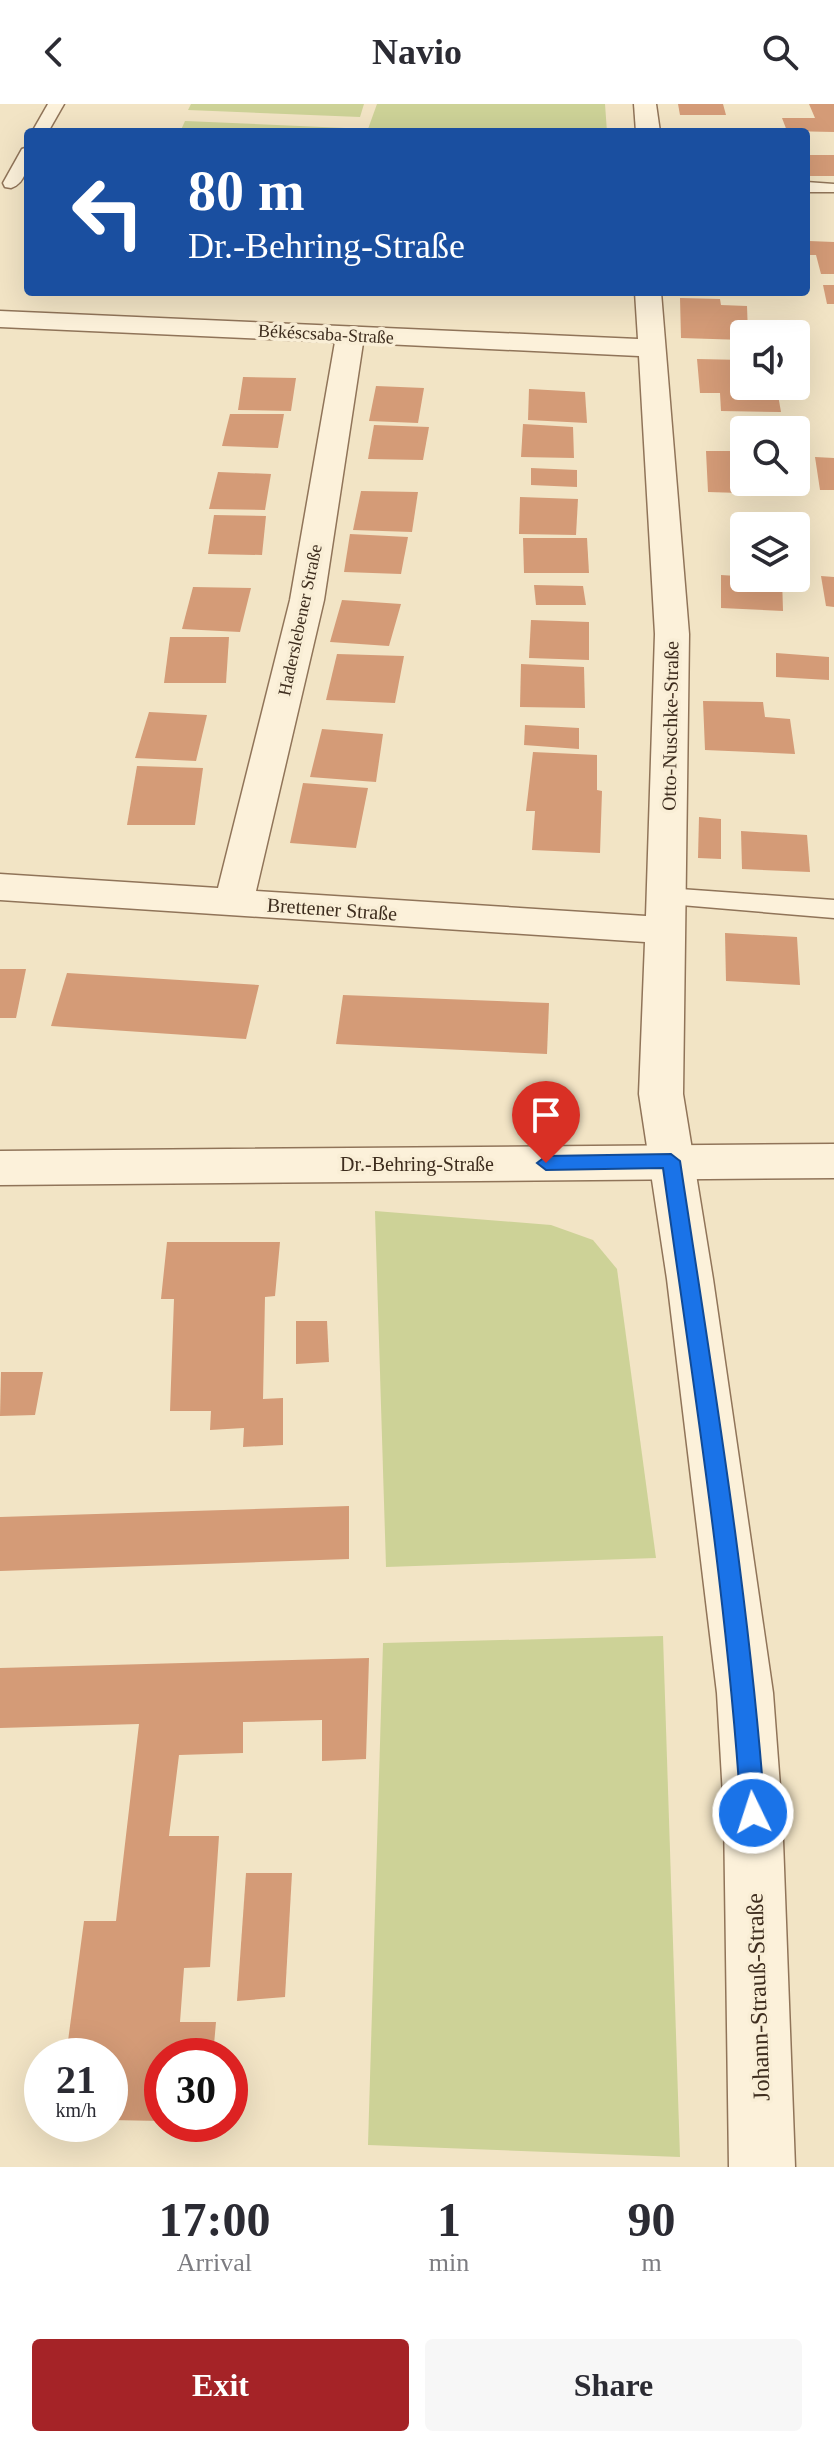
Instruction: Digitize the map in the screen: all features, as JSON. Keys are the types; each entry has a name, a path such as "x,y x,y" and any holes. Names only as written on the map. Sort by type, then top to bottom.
{"street":[{"path":"645,104 648,128"},
{"name":"Otto-Nuschke-Straße","path":"648,296 672,634 660,1060 661,1094 671,1161"},
{"name":"Békéscsaba-Straße","path":"0,319 651,348"},
{"name":"Haderslebener Straße","path":"234,902 307,600 350,335"},
{"name":"Brettener Straße","path":"0,887 234,902 665,914"},
{"name":"Johann-Strauß-Straße","path":"671,1161 690,1279 745,1693 753,1813 762,2167"},
{"name":"Dr.-Behring-Straße","path":"0,1168 834,1161"}],"lane":[{"path":"42,128 56,104"},
{"path":"11,183 24,159"},
{"path":"810,187 831,188"},
{"path":"665,914 834,909"}],"green space":[{"path":"191,104 364,104 360,117 188,110"},
{"path":"377,104 605,104 607,128 368,128"},
{"path":"185,121 345,128 182,128"},
{"path":"375,1211 551,1225 593,1240 617,1269 656,1558 386,1567"},
{"path":"663,1636 680,2157 368,2145 383,1643"}],"building":[{"path":"678,104 723,104 726,115 680,115"},
{"path":"809,104 834,104 834,132 786,128 782,118 815,118"},
{"path":"810,155 834,155 834,176 810,176"},
{"path":"810,241 834,242 834,274 821,274 816,255 810,255"},
{"path":"823,285 834,285 834,304 827,304"},
{"path":"680,298 720,299 721,305 747,306 748,320 730,320 730,340 681,338"},
{"path":"697,359 730,360 730,400 779,400 781,412 721,411 720,393 700,393"},
{"path":"243,377 296,378 291,411 238,410"},
{"path":"376,386 424,388 418,423 369,421"},
{"path":"529,389 585,392 587,423 528,420"},
{"path":"230,414 284,414 278,448 222,446"},
{"path":"523,424 573,427 574,458 521,457"},
{"path":"374,425 429,427 423,460 368,459"},
{"path":"706,451 730,451 730,493 708,492"},
{"path":"815,457 834,458 834,490 820,490"},
{"path":"531,468 577,470 577,487 531,485"},
{"path":"218,472 271,474 265,510 209,509"},
{"path":"361,491 418,492 412,532 353,530"},
{"path":"520,497 578,499 576,535 519,534"},
{"path":"214,515 266,516 262,555 208,554"},
{"path":"350,534 408,537 401,574 344,572"},
{"path":"523,538 587,538 589,573 524,573"},
{"path":"721,575 730,576 730,592 782,592 783,611 721,608"},
{"path":"821,576 834,577 834,607 826,606"},
{"path":"534,585 583,586 586,605 536,605"},
{"path":"193,587 251,588 240,632 182,629"},
{"path":"342,600 401,604 389,646 330,642"},
{"path":"531,620 589,622 589,660 529,658"},
{"path":"170,637 229,637 226,683 164,683"},
{"path":"776,653 829,657 829,680 776,677"},
{"path":"337,654 404,656 395,703 326,700"},
{"path":"521,664 584,667 585,708 520,707"},
{"path":"703,701 763,702 765,717 790,719 795,754 705,750"},
{"path":"149,712 207,715 196,761 135,758"},
{"path":"525,725 579,728 579,749 524,745"},
{"path":"322,729 383,734 376,782 310,777"},
{"path":"533,752 597,755 597,790 602,791 600,853 532,850 535,811 526,811"},
{"path":"137,766 203,768 195,825 127,825"},
{"path":"303,783 368,788 356,848 290,843"},
{"path":"699,817 721,819 721,859 698,858"},
{"path":"741,831 807,835 810,872 742,869"},
{"path":"725,933 797,937 800,985 726,981"},
{"path":"0,969 26,969 16,1018 0,1018"},
{"path":"67,973 259,985 246,1039 51,1026"},
{"path":"343,995 549,1003 547,1054 336,1044"},
{"path":"167,1242 280,1242 275,1296 265,1297 263,1399 283,1398 283,1445 243,1447 244,1428 210,1430 211,1411 170,1411 174,1299 161,1299"},
{"path":"296,1321 327,1321 329,1362 296,1364"},
{"path":"1,1372 43,1372 35,1415 0,1416"},
{"path":"349,1506 349,1559 0,1571 0,1517"},
{"path":"369,1658 366,1759 322,1761 322,1720 243,1722 243,1753 179,1755 169,1836 219,1836 210,1967 184,1968 180,2022 216,2022 215,2038 144,2038 144,2121 128,2120 128,2038 68,2038 84,1921 116,1921 139,1724 0,1728 0,1668"},
{"path":"246,1873 292,1873 285,1997 237,2001"}],"route":[{"path":"546,1163 671,1161 733,1588 745,1693 753,1813"}]}
